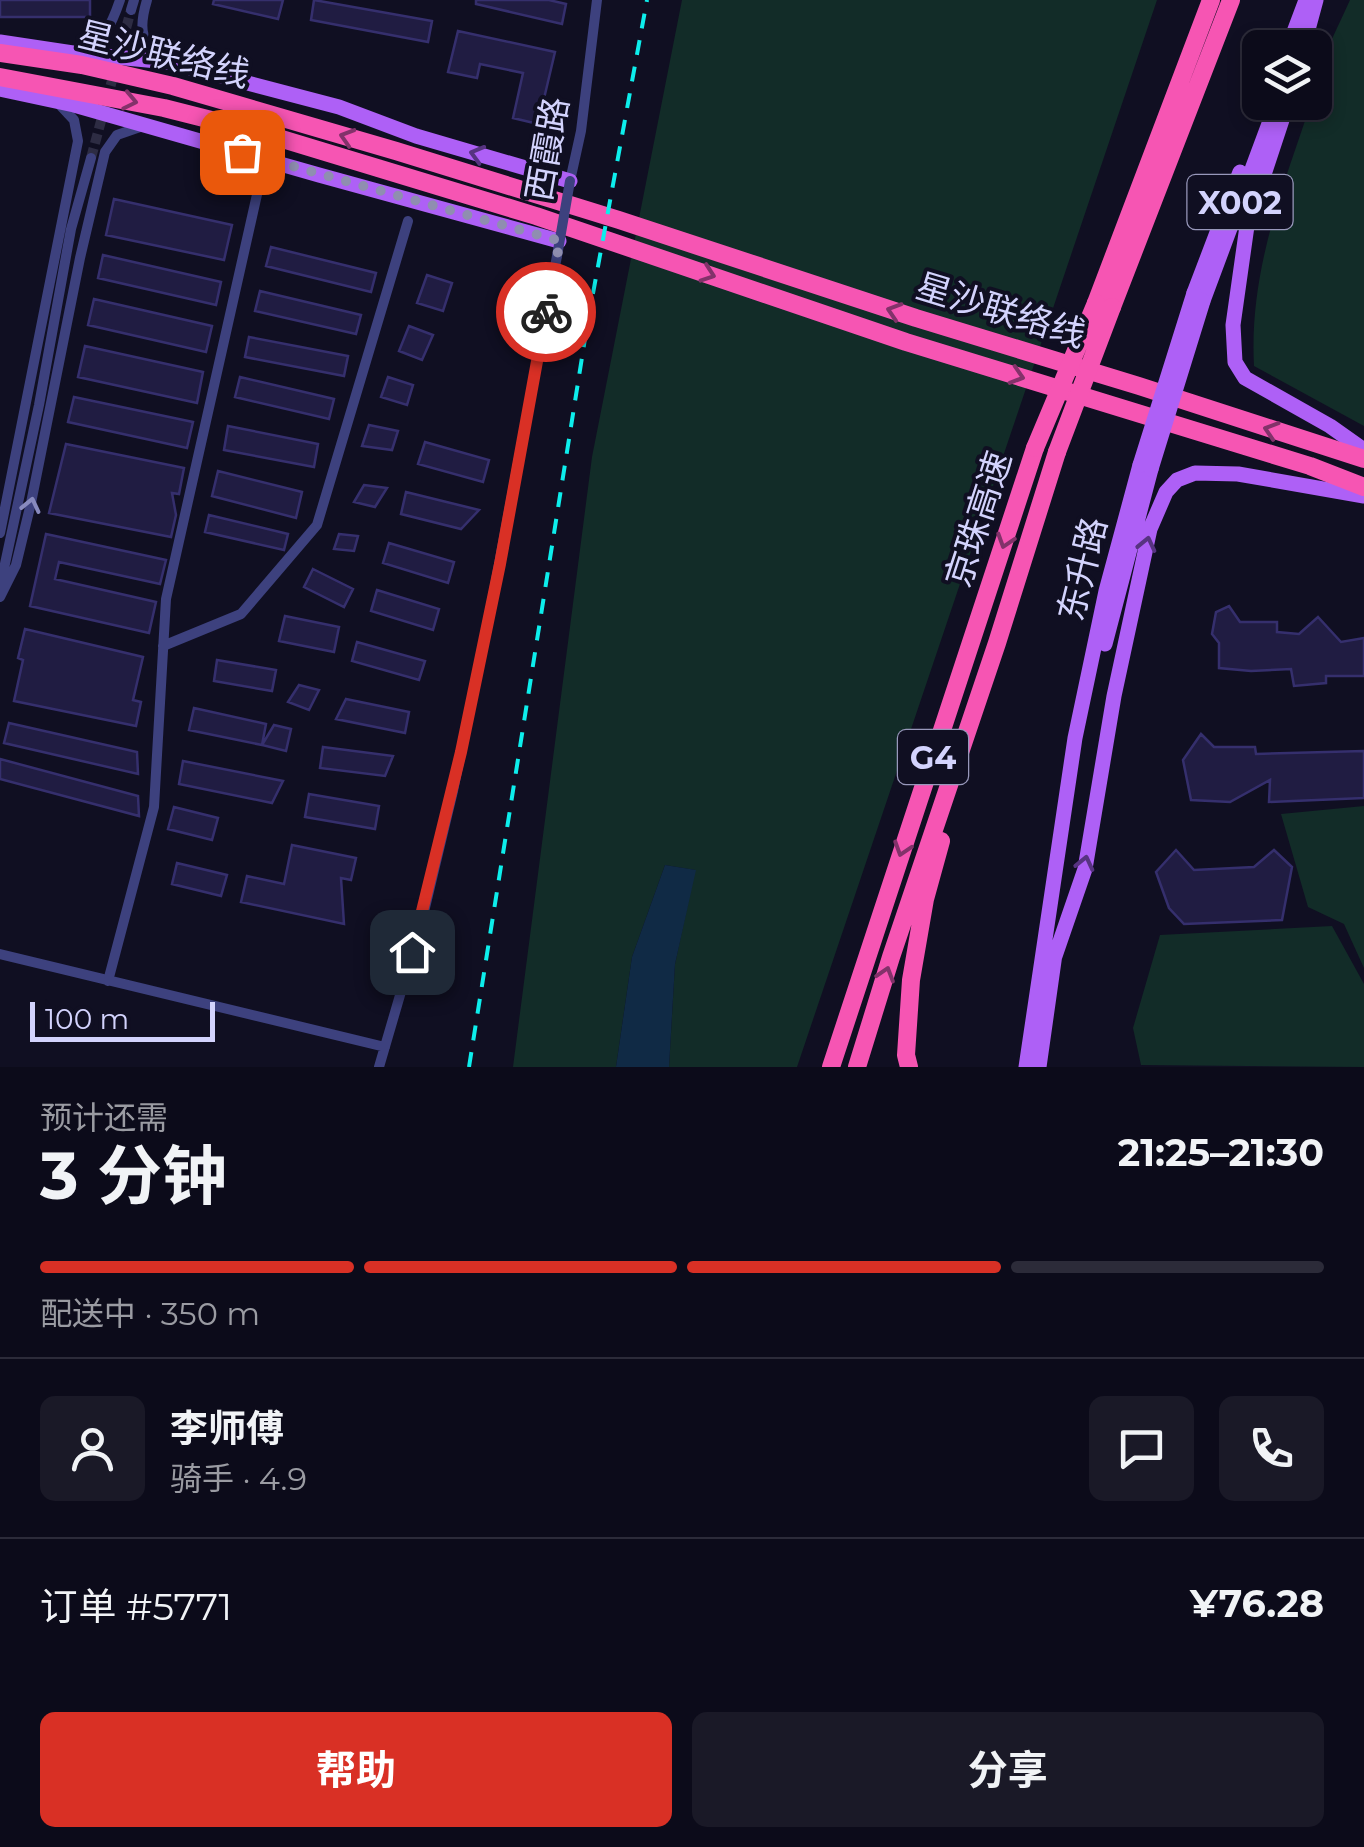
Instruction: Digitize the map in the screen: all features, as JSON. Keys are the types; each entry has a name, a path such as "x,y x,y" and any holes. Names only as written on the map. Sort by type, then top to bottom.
{"highway":[{"name":"京珠高速","path":"857,1067 1104,305 1210,0"},
{"name":"京珠高速","path":"830,1067 1035,448 1104,305 1231,0"},
{"name":"星沙联络线","path":"0,52 82,65 172,86 396,151 1364,459"},
{"path":"0,77 164,108 259,132 552,221 906,342 1310,466 1364,487"},
{"path":"909,1067 906,1055 912,980 925,899 997,643"}],"main road":[{"path":"1295,30 1306,0"},
{"path":"1307,30 1316,0"},
{"path":"0,42 168,62 339,107 416,136 570,181"},
{"path":"0,89 50,99 265,159 558,248"},
{"name":"东升路","path":"1026,1067 1075,738 1106,591 1198,297 1260,120"},
{"name":"东升路","path":"1198,297 1270,120"},
{"path":"1282,120 1247,226 1233,325 1235,362 1245,378 1364,450"},
{"name":"东升路","path":"1038,1067 1082,737 1145,467"},
{"path":"1055,956 1085,869 1114,696 1150,529 1166,492 1177,480 1196,473 1238,474 1364,496"}],"street":[{"path":"73,53 93,45 106,32 120,0"},
{"path":"147,0 141,22 144,40 168,62"},
{"name":"西霞路","path":"379,1067 422,920 493,596 580,131 597,0"},
{"path":"0,533 78,141 74,120 50,99"},
{"path":"0,597 16,565 31,503 104,152 117,135 147,127"},
{"path":"0,587 71,229 90,158"},
{"path":"108,981 154,807 166,600 265,159"},
{"path":"163,646 242,614 317,525 408,221"},
{"path":"0,954 384,1047"}],"green space":[{"path":"682,0 1157,0 797,1067 669,1067 675,964 695,870 665,865 632,957 616,1067 513,1067 592,457"},
{"path":"1350,0 1364,0 1364,426 1254,366 1262,264 1289,168 1305,120 1332,120 1333,37"},
{"path":"1364,806 1364,968 1344,924 1308,907 1281,814"},
{"path":"1332,926 1364,984 1364,1067 1141,1065 1133,1028 1160,935"}],"water":[{"path":"665,865 696,870 675,964 669,1067 616,1067 632,957"}],"building":[{"path":"0,0 90,0 90,17 0,17"},
{"path":"214,0 283,0 278,19 213,4"},
{"path":"314,0 432,21 428,42 311,20"},
{"path":"476,0 549,0 566,4 562,24 476,4"},
{"path":"458,31 555,52 538,124 513,118 523,73 480,64 477,78 448,72"},
{"path":"114,199 232,225 224,260 106,235"},
{"path":"271,247 376,273 371,292 266,266"},
{"path":"103,255 221,282 216,305 98,278"},
{"path":"427,275 452,283 443,311 417,303"},
{"path":"260,291 361,315 356,334 255,311"},
{"path":"94,299 212,326 206,352 88,325"},
{"path":"409,326 433,335 422,360 399,351"},
{"path":"249,337 348,356 344,376 245,357"},
{"path":"85,346 203,372 197,403 78,377"},
{"path":"240,377 334,399 329,419 235,397"},
{"path":"388,377 413,385 407,405 381,397"},
{"path":"74,397 193,422 187,448 68,422"},
{"path":"369,425 398,431 392,450 362,446"},
{"path":"228,426 318,444 314,467 224,450"},
{"path":"425,442 489,460 483,482 418,464"},
{"path":"66,444 184,468 179,494 172,493 176,515 171,537 49,513"},
{"path":"218,471 302,492 296,518 212,496"},
{"path":"364,485 387,488 375,507 354,502"},
{"path":"406,492 479,510 461,529 401,514"},
{"path":"209,515 288,534 284,550 205,532"},
{"path":"46,534 166,560 160,584 59,562 55,579 156,602 149,633 30,606"},
{"path":"339,534 358,536 354,551 334,549"},
{"path":"389,543 454,562 448,583 383,563"},
{"path":"313,569 353,589 344,607 304,587"},
{"path":"377,590 439,609 433,630 371,611"},
{"path":"1229,606 1240,622 1277,622 1277,632 1299,634 1318,617 1341,642 1364,638 1364,676 1326,676 1326,683 1294,686 1291,669 1219,668 1219,643 1212,634 1216,612"},
{"path":"285,616 339,627 334,652 279,641"},
{"path":"25,629 143,657 133,700 141,702 136,726 14,701"},
{"path":"357,642 425,661 419,680 352,661"},
{"path":"217,660 276,670 272,691 214,681"},
{"path":"299,685 319,690 309,710 288,702"},
{"path":"346,699 409,712 405,733 336,719"},
{"path":"194,708 266,724 262,745 189,730"},
{"path":"9,723 137,752 138,774 4,743"},
{"path":"274,725 291,729 286,751 262,745"},
{"path":"1201,734 1214,747 1255,747 1256,754 1364,751 1364,798 1269,802 1270,780 1230,802 1191,800 1183,760"},
{"path":"323,747 393,756 385,776 320,768"},
{"path":"0,759 138,796 139,816 0,779"},
{"path":"183,761 283,781 272,803 179,784"},
{"path":"309,794 379,806 375,829 305,817"},
{"path":"174,807 218,818 212,840 168,829"},
{"path":"292,845 356,858 351,880 341,878 344,924 241,902 247,876 284,884"},
{"path":"1176,850 1194,870 1254,867 1274,850 1292,867 1282,920 1184,924 1169,908 1156,872"},
{"path":"177,863 227,875 221,896 172,884"}],"tunnel":[{"path":"91,158 131,10"}],"railway":[{"path":"469,1067 587,326 647,0"}],"way so far":[{"path":"242,152 560,241 546,312"}],"route":[{"path":"412,952 461,752 546,312"}]}
